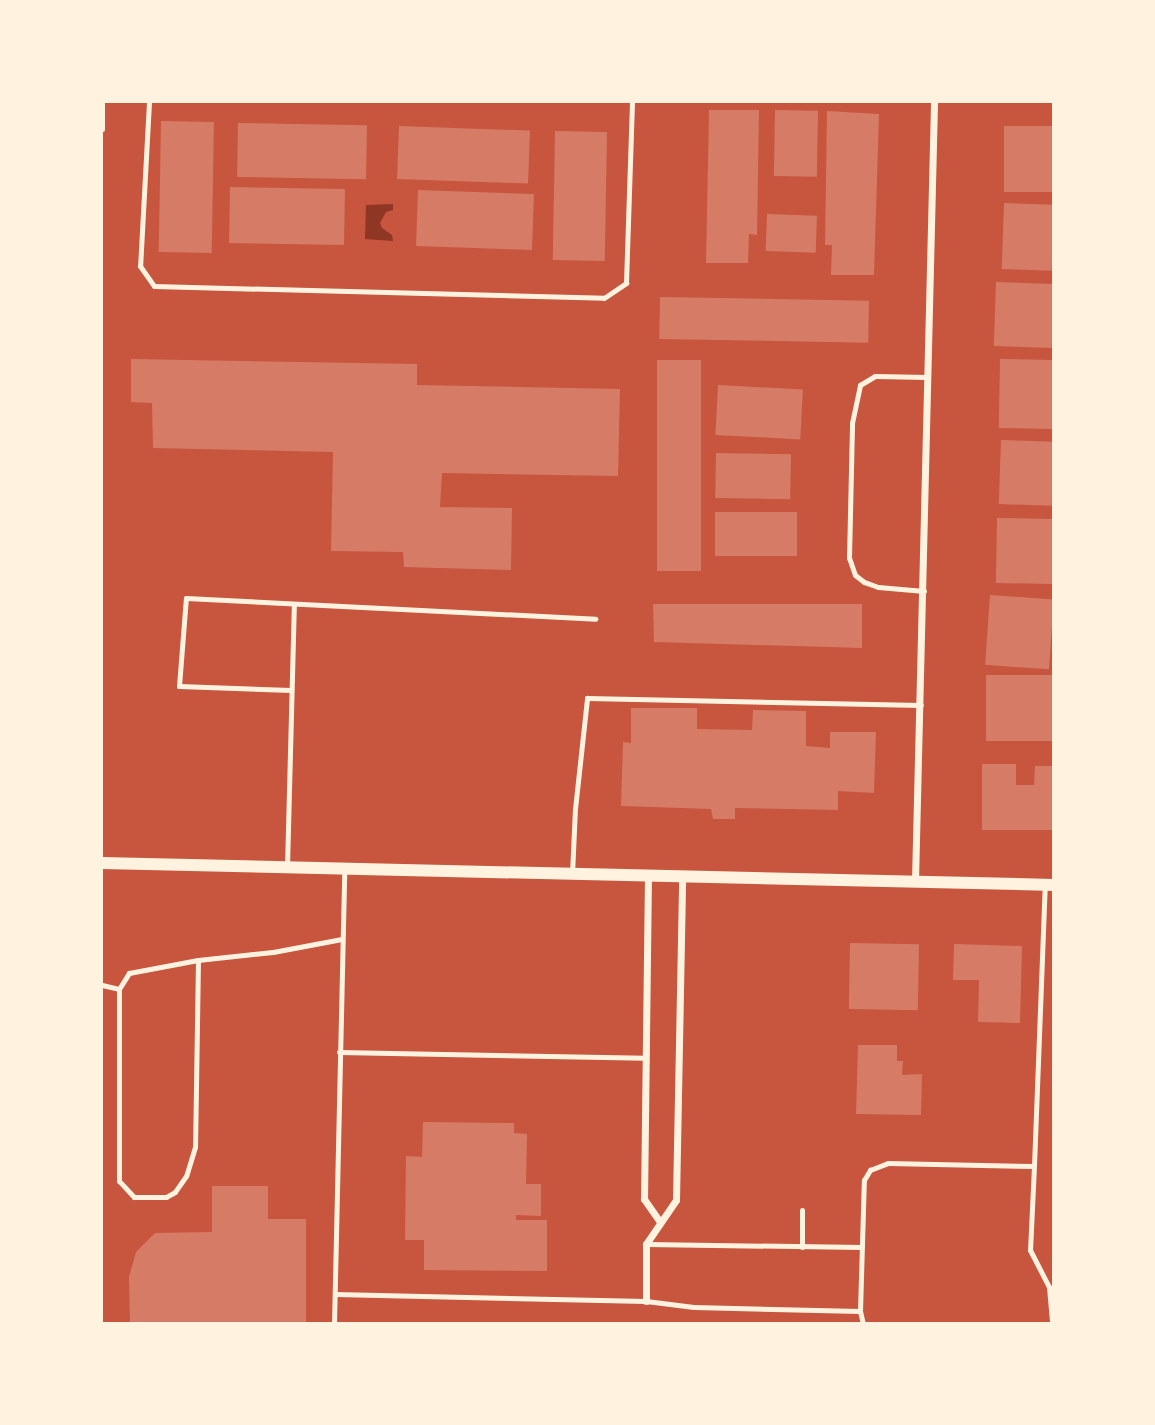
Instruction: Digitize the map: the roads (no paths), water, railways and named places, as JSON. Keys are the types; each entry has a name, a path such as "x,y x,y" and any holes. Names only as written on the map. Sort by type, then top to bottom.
{"street":[{"path":"915,881 934,102"},
{"path":"102,863 1049,885"},
{"path":"648,875 644,1199 660,1222"},
{"path":"646,1301 646,1244 676,1200 682,876"}],"lane":[{"path":"102,102 102,129"},
{"path":"149,102 140,266 154,286 604,298 626,283 632,102"},
{"path":"924,591 877,587 864,582 855,575 849,558 852,423 860,384 876,376 927,377"},
{"path":"291,690 179,686 186,598 595,619"},
{"path":"287,867 294,604"},
{"path":"572,874 575,808 587,698 921,705"},
{"path":"334,1324 344,868"},
{"path":"1049,885 1030,1250 1049,1287 1052,1324"},
{"path":"198,960 195,1147 181,1185 166,1197 134,1197 119,1181 120,989 129,973 198,960 273,952 342,939"},
{"path":"102,985 120,989"},
{"path":"339,1052 644,1058"},
{"path":"863,1324 860,1311 864,1180 870,1170 879,1165 1034,1166"},
{"path":"802,1247 803,1210"},
{"path":"646,1244 862,1247"},
{"path":"335,1294 646,1301 694,1307 860,1311"}]}
